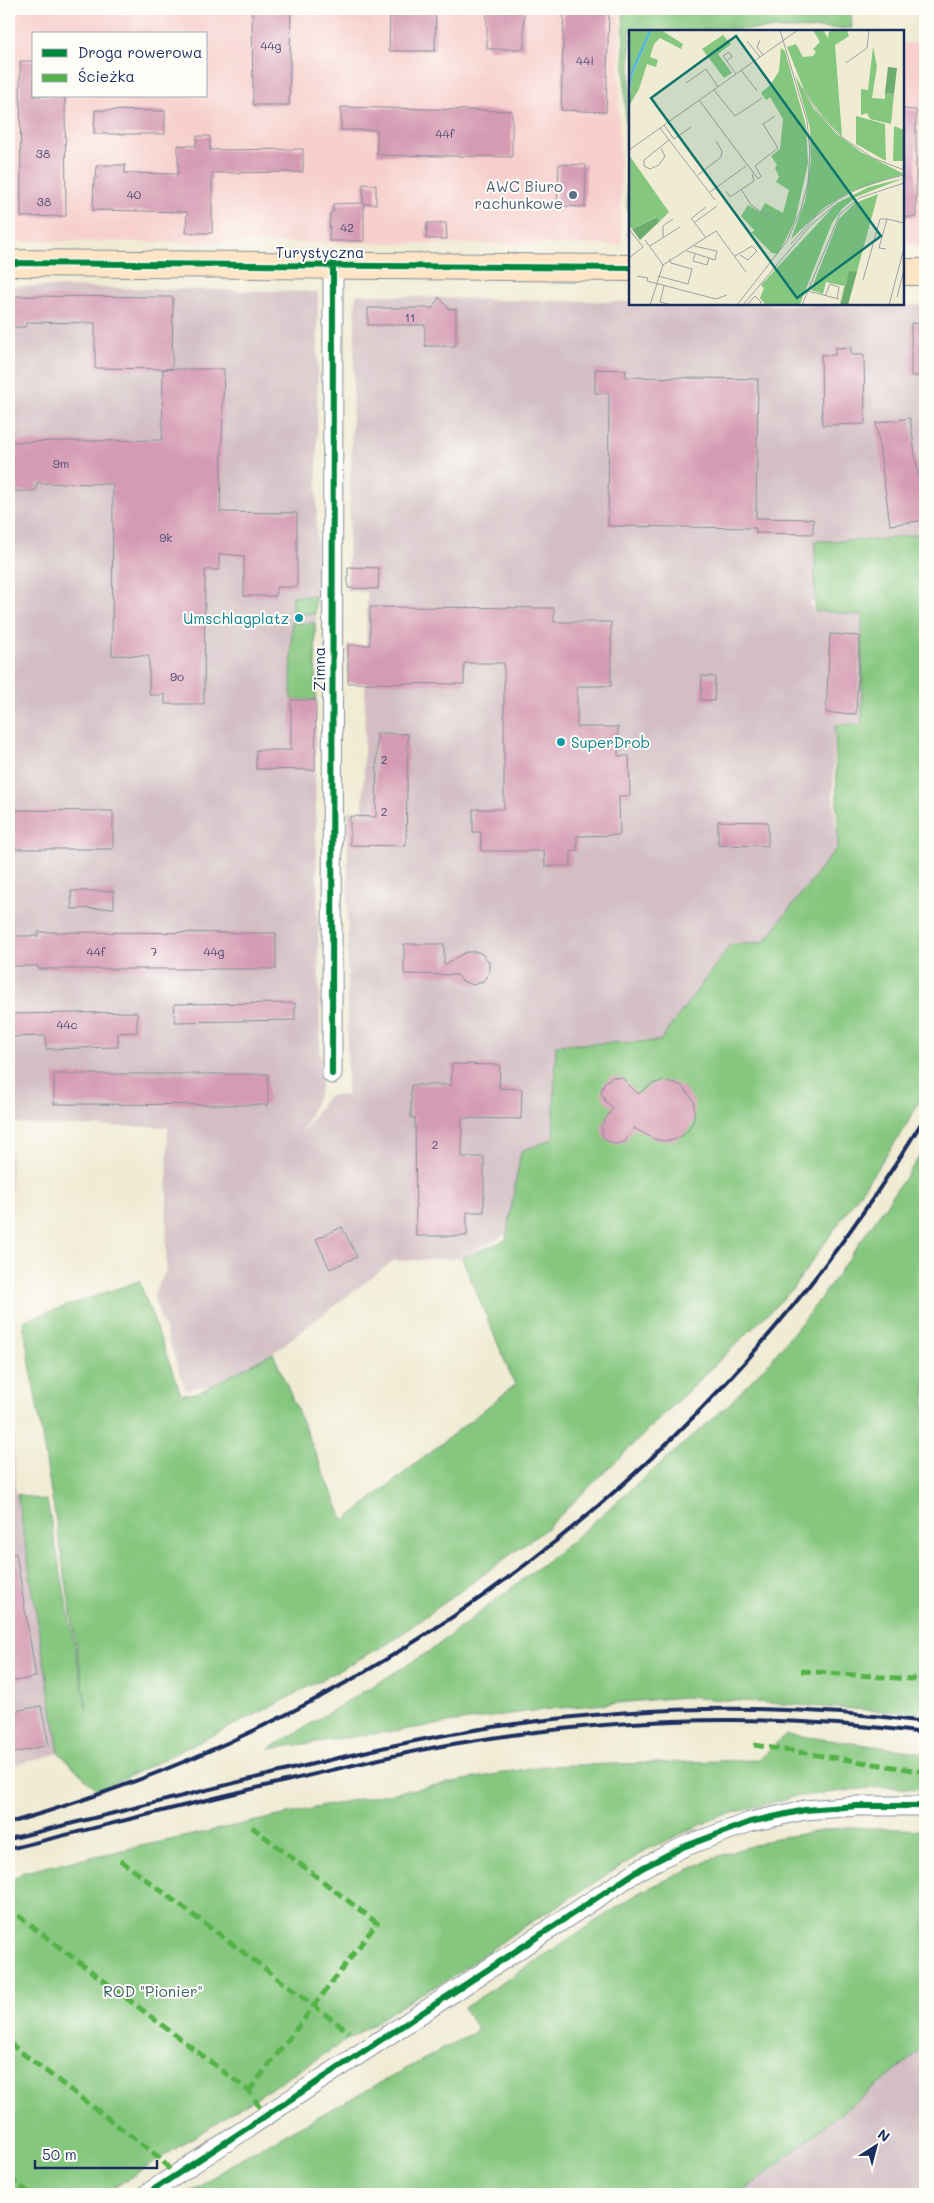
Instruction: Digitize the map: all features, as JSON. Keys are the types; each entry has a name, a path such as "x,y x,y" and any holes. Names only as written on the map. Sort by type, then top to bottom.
{"main road":[{"name":"Turystyczna","path":"9,263 333,264 629,268"},
{"path":"904,272 925,272"}],"street":[{"name":"Zimna","path":"332,1074 333,264"},
{"path":"147,2194 642,1868 692,1843 750,1822 806,1810 857,1806 925,1806"}],"shaded area":[{"path":"9,9 620,9 619,122 622,245 9,241"},
{"path":"925,42 925,245 904,245 904,44"},
{"path":"9,286 318,292 315,770 321,1088 302,1134 327,1096 347,1095 348,811 363,812 367,592 347,591 356,294 493,300 629,302 629,305 925,305 925,533 876,540 816,602 809,603 815,611 862,614 862,725 835,725 833,796 838,846 764,942 730,945 660,1041 556,1045 553,1139 508,1233 462,1258 393,1261 273,1353 211,1385 186,1390 153,1296 166,1270 168,1127 50,1126 11,1123 10,1285 15,1487 59,1753 9,1766"},
{"path":"925,2047 925,2194 740,2194 750,2186"}],"green space":[{"path":"623,9 851,9 852,28 629,30 628,235"},
{"path":"925,533 925,1092 903,1131 792,1290 546,1529 389,1643 271,1707 98,1791 59,1753 17,1494 47,1501 87,1710 23,1321 139,1281 181,1394 197,1393 273,1353 344,1521 515,1385 462,1258 506,1240 521,1151 553,1139 556,1045 660,1041 730,945 764,942 838,846 835,725 862,724 862,615 815,611 815,541 876,540"},
{"path":"292,596 315,596 315,614 296,614 296,623 315,623 316,700 291,700"},
{"path":"925,1149 925,1714 683,1697 539,1710 269,1749 430,1651 567,1545 726,1407 772,1359 821,1298"},
{"name":"ROD \"Pionier\"","path":"786,1734 925,1753 925,1789 877,1787 793,1797 718,1817 648,1849 517,1931 448,1980 415,1997 104,2194 9,2194 9,1883 23,1872 343,1802 542,1766 758,1760"},
{"path":"846,1827 925,1830 925,2047 740,2194 188,2194 241,2158 478,2030 464,2008 640,1892 716,1857 776,1838"}],"building":[{"path":"252,9 291,9 289,105 253,105"},
{"path":"390,9 436,9 435,51 389,51"},
{"path":"487,9 524,9 524,49 487,49"},
{"path":"564,9 609,9 606,112 561,110"},
{"path":"20,61 32,61 32,98 65,98 66,216 21,217"},
{"path":"341,107 512,111 512,157 377,155 377,130 341,130"},
{"path":"904,109 916,110 916,217 904,217"},
{"path":"95,110 165,111 165,134 94,134"},
{"path":"197,136 210,136 210,150 303,149 303,172 212,173 212,233 186,233 187,212 93,210 94,179 96,179 97,165 125,165 125,173 178,174 178,145 196,146"},
{"path":"559,164 586,165 585,207 557,206"},
{"path":"363,184 376,185 376,204 364,204 364,241 329,241 330,213 333,212 333,204 363,203"},
{"path":"427,223 446,223 447,239 426,239"},
{"path":"9,296 173,297 172,369 95,368 95,323 26,322 26,327 9,327"},
{"path":"439,297 449,309 456,309 456,346 425,346 425,325 368,325 368,308 433,308"},
{"path":"911,323 925,324 925,376 911,376"},
{"path":"851,347 851,355 864,355 865,424 822,425 821,355 835,355 835,348"},
{"path":"163,369 224,369 220,512 297,513 297,587 276,587 276,596 244,596 244,556 219,554 219,570 205,570 204,704 165,704 165,695 149,695 149,656 112,655 113,484 37,483 36,491 9,491 9,442 162,440"},
{"path":"595,369 626,370 625,377 758,379 756,518 813,519 813,534 756,533 756,528 608,526 609,393 595,393"},
{"path":"910,418 918,475 925,474 925,520 890,525 876,423"},
{"path":"348,567 379,568 378,589 348,588"},
{"name":"SuperDrob","path":"370,607 554,608 554,622 611,622 611,686 577,686 577,727 618,727 618,756 629,756 630,796 619,796 620,835 577,836 577,851 571,852 571,866 545,866 544,851 481,851 481,832 473,832 473,809 504,809 504,663 464,663 464,684 348,683 348,645 370,645"},
{"path":"830,634 860,636 856,714 826,713"},
{"path":"702,676 715,677 714,701 701,700"},
{"path":"291,700 316,700 315,770 256,769 256,750 291,750"},
{"path":"377,733 408,734 406,846 350,845 350,816 376,817"},
{"path":"9,810 113,811 113,849 9,849"},
{"path":"718,821 768,822 768,846 718,845"},
{"path":"71,891 114,891 114,908 72,909"},
{"path":"38,932 276,933 276,969 38,969 38,966 9,966 9,936 38,936"},
{"path":"404,944 444,944 444,965 466,952 478,952 489,962 489,973 483,981 473,985 462,981 457,975 404,974"},
{"path":"295,1003 295,1020 175,1022 174,1004"},
{"path":"137,1012 137,1032 118,1033 118,1047 46,1049 46,1036 9,1037 9,1014"},
{"path":"452,1064 500,1065 499,1088 522,1089 521,1119 462,1118 462,1157 484,1157 484,1212 467,1212 467,1236 416,1236 415,1118 411,1118 411,1085 451,1085"},
{"path":"54,1074 268,1074 268,1105 54,1104"},
{"path":"612,1077 622,1078 638,1094 652,1084 662,1081 682,1086 694,1101 694,1120 689,1129 682,1136 674,1140 654,1139 634,1128 625,1142 615,1144 606,1140 601,1126 613,1108 605,1101 601,1092 604,1083"},
{"path":"342,1227 357,1257 330,1269 316,1239"},
{"path":"9,1554 16,1554 36,1677 9,1682"},
{"path":"41,1706 49,1745 9,1754 9,1712"}],"railway":[{"path":"9,1823 151,1775 286,1714 414,1642 534,1558 646,1463 749,1357 842,1242 925,1117"},
{"path":"9,1839 357,1754 451,1734 515,1724 617,1713 720,1709 823,1712 925,1722"},
{"path":"9,1849 374,1760 517,1734 634,1723 692,1720 809,1722 925,1733"}],"marked path":[{"path":"801,1671 925,1680"},
{"path":"754,1745 925,1772"},
{"path":"249,2091 377,1923 252,1827"},
{"path":"120,1860 349,2032"},
{"path":"9,1904 13,1912 249,2091 266,2117"},
{"path":"9,2043 160,2158 175,2176"},
{"path":"9,2178 31,2194"}],"cycle path":[{"path":"9,263 629,268"},
{"path":"332,1074 333,264"},
{"path":"147,2194 642,1868 683,1847 750,1822 805,1810 857,1806 925,1806"}],"place":[{"name":"AWC Biuro rachunkowe","path":"573,195"},
{"name":"Umschlagplatz","path":"299,618"},
{"name":"SuperDrob","path":"561,742"}]}
